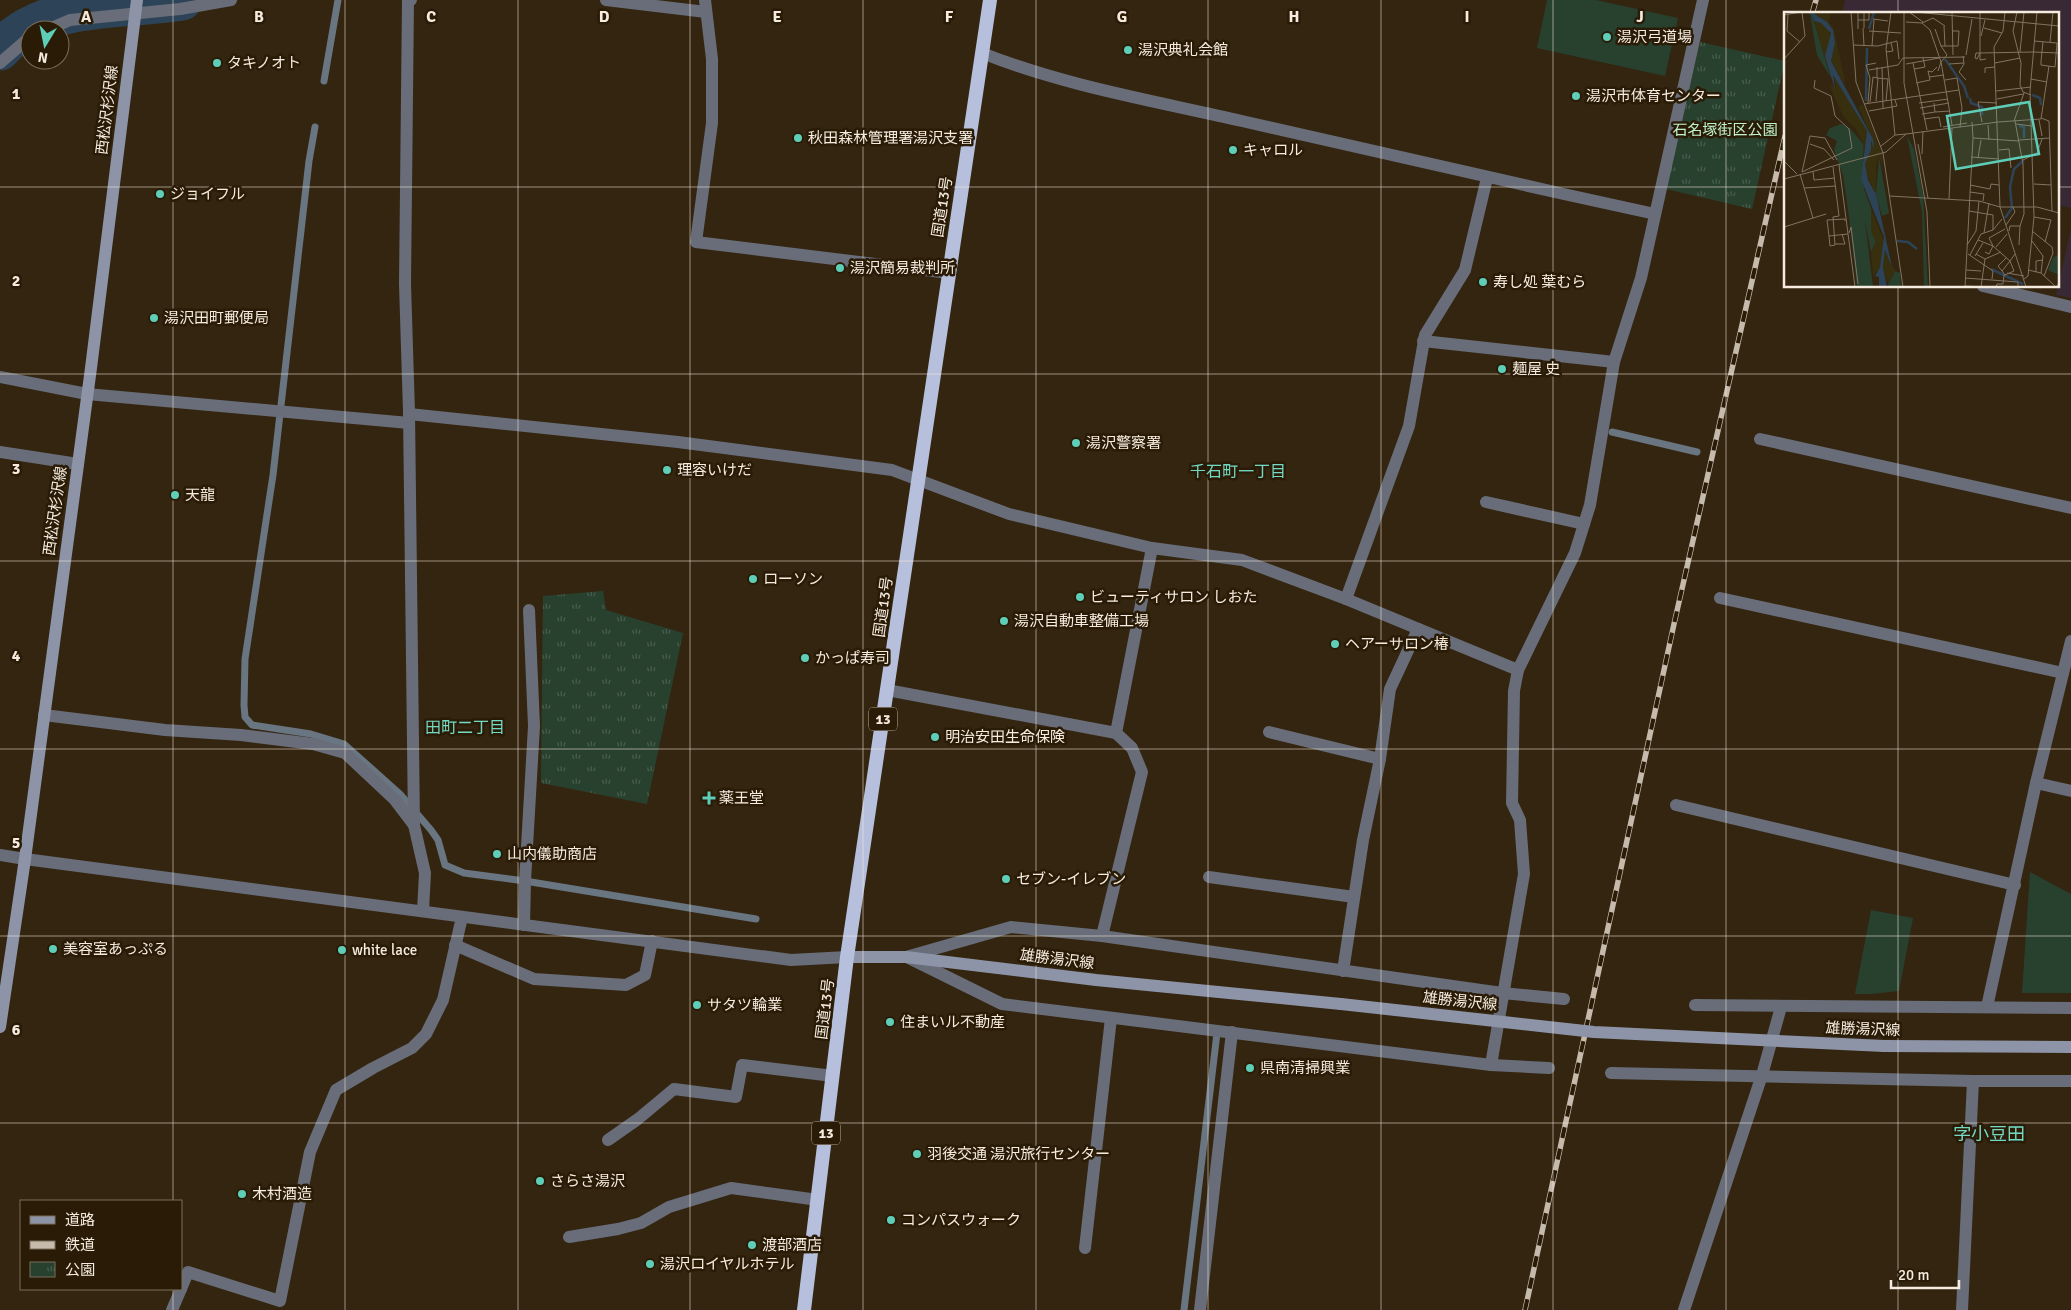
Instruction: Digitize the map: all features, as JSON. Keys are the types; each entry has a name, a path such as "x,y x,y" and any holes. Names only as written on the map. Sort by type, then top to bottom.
{"highway":[{"name":"国道13号","path":"804,1310 848,957 990,0"}],"main road":[{"name":"西松沢杉沢線","path":"0,1026 25,859 78,464 136,6"},
{"name":"雄勝湯沢線","path":"848,957 906,957 1096,980 1341,1004 1594,1032 1884,1046 2071,1047"}],"street":[{"path":"70,20 136,6 180,9 232,0"},
{"path":"411,0 408,0 405,284 409,419 414,825 425,873 423,911"},
{"path":"606,0 706,6 712,59 712,123 696,242 949,273"},
{"path":"1491,1065 1524,874 1520,820 1512,802 1514,691 1518,670 1575,553 1590,505 1614,362 1641,278 1703,0"},
{"path":"0,64 20,44"},
{"path":"982,53 1020,68 1110,91 1487,178 1655,214"},
{"path":"1346,599 1409,426 1425,334 1465,270 1487,178"},
{"path":"1991,288 2071,307"},
{"path":"1423,341 1614,362"},
{"path":"0,377 87,394 264,410 409,419 678,442 892,470 1009,514 1152,548 1242,560 1346,599 1518,670"},
{"path":"1760,439 2071,508"},
{"path":"0,452 78,464"},
{"path":"1486,502 1584,524"},
{"path":"1116,733 1152,548"},
{"path":"1720,598 2063,673"},
{"path":"524,925 534,726 530,610"},
{"path":"1343,972 1363,840 1380,758 1390,689 1418,629"},
{"path":"1987,1007 2036,783 2071,641"},
{"path":"887,690 1116,733 1132,748 1142,772 1102,936"},
{"path":"44,714 165,730 241,735 313,744 345,753 394,800 414,825"},
{"path":"1269,732 1380,758"},
{"path":"2036,783 2071,791"},
{"path":"1676,805 2014,885"},
{"path":"0,855 791,960 848,957"},
{"path":"1208,877 1354,897"},
{"path":"182,1287 188,1272 280,1301 310,1152 336,1090 412,1048 426,1034 443,1000 462,917"},
{"path":"906,957 1011,927 1102,936 1343,972 1502,993 1564,999"},
{"path":"456,945 534,979 626,985 645,975 652,941"},
{"path":"906,957 1002,1004 1491,1065 1549,1068"},
{"path":"1694,1005 2071,1008"},
{"path":"1684,1310 1762,1075 1782,1007"},
{"path":"1085,1248 1111,1018"},
{"path":"1200,1310 1232,1032"},
{"path":"608,1140 638,1119 674,1089 736,1097 742,1065 833,1076"},
{"path":"1611,1072 1974,1081 2071,1081"},
{"path":"1962,1310 1974,1081"},
{"path":"569,1237 641,1223 669,1206 731,1188 818,1200"},
{"path":"172,1310 181,1290"}],"shaded area":[{"path":"1845,0 2071,0 2071,208 2058,205 2058,12 1842,12"},
{"path":"2071,228 2071,298 2056,295"}],"green space":[{"name":"湯沢弓道場","path":"1547,0 1596,0 1678,18 1665,76 1537,48"},
{"name":"石名塚街区公園","path":"1700,42 1784,61 1752,209 1666,189"},
{"path":"603,591 606,610 683,633 647,804 541,783 543,596"},
{"path":"2030,872 2071,894 2071,993 2022,993"},
{"path":"1871,910 1913,918 1899,991 1855,994"}],"waterway":[{"path":"0,50 18,34 39,22 61,15 85,10 182,0"},
{"path":"324,81 338,0"},
{"path":"315,127 309,161 273,475 245,659 245,717 252,725 311,734 344,744 400,794 431,830 438,840 445,865 464,873 525,881 756,919"},
{"path":"1612,432 1697,452"},
{"path":"1184,1310 1217,1033"}],"railway":[{"path":"1813,12 1816,0"},
{"path":"1525,1310 1674,624 1784,140"}],"place":[{"name":"湯沢弓道場","path":"1607,37"},
{"name":"湯沢典礼会館","path":"1128,50"},
{"name":"タキノオト","path":"217,63"},
{"name":"湯沢市体育センター","path":"1576,96"},
{"name":"秋田森林管理署湯沢支署","path":"798,138"},
{"name":"キャロル","path":"1233,150"},
{"name":"ジョイフル","path":"160,194"},
{"name":"湯沢簡易裁判所","path":"840,268"},
{"name":"寿し処 葉むら","path":"1483,282"},
{"name":"湯沢田町郵便局","path":"154,318"},
{"name":"麺屋 史","path":"1502,369"},
{"name":"湯沢警察署","path":"1076,443"},
{"name":"理容いけだ","path":"667,470"},
{"name":"天龍","path":"175,495"},
{"name":"ローソン","path":"753,579"},
{"name":"ビューティサロン しおた","path":"1080,597"},
{"name":"湯沢自動車整備工場","path":"1004,621"},
{"name":"ヘアーサロン椿","path":"1335,644"},
{"name":"かっぱ寿司","path":"805,658"},
{"name":"明治安田生命保険","path":"935,737"},
{"name":"薬王堂","path":"709,798"},
{"name":"山内儀助商店","path":"497,854"},
{"name":"セブン-イレブン","path":"1006,879"},
{"name":"美容室あっぷる","path":"53,949"},
{"name":"white lace","path":"342,950"},
{"name":"サタツ輪業","path":"697,1005"},
{"name":"住まいル不動産","path":"890,1022"},
{"name":"県南清掃興業","path":"1250,1068"},
{"name":"羽後交通 湯沢旅行センター","path":"917,1154"},
{"name":"さらさ湯沢","path":"540,1181"},
{"name":"木村酒造","path":"242,1194"},
{"name":"コンパスウォーク","path":"891,1220"},
{"name":"渡部酒店","path":"752,1245"},
{"name":"湯沢ロイヤルホテル","path":"650,1264"}],"district":[{"name":"千石町一丁目","path":"1238,472"},
{"name":"田町二丁目","path":"465,728"},
{"name":"字小豆田","path":"1989,1134"}]}
